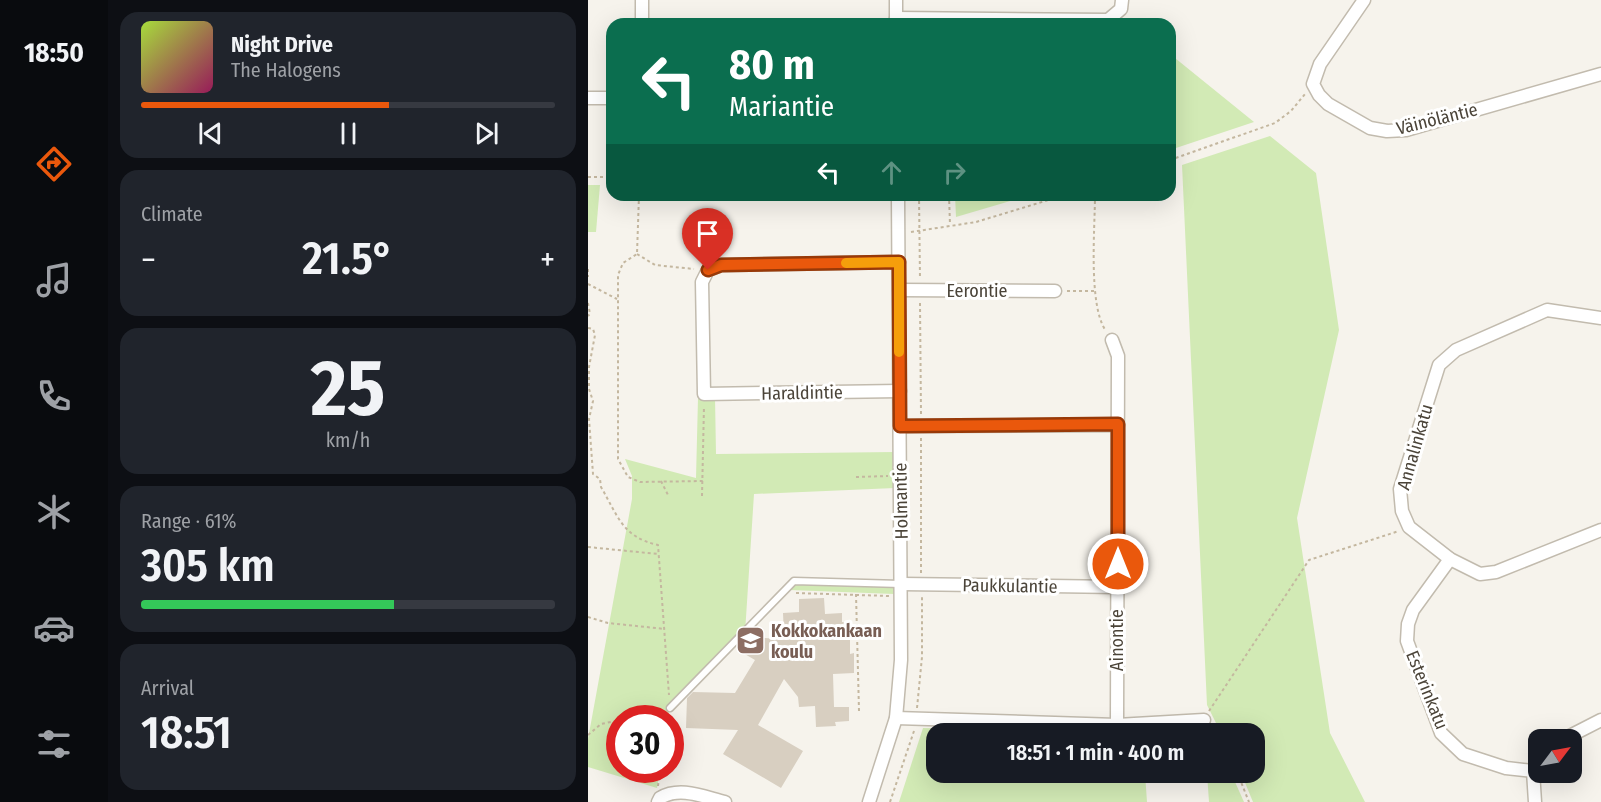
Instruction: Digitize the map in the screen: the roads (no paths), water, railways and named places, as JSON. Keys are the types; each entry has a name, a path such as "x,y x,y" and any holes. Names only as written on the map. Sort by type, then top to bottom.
{"street":[{"path":"642,0 642,18"},
{"path":"896,0 896,18"},
{"path":"1110,18 1121,9 1122,0"},
{"name":"Väinöläntie","path":"1364,0 1320,64 1313,84 1318,95 1328,104 1370,128 1387,131 1406,130 1601,74"},
{"path":"588,98 606,98"},
{"name":"Holmantie","path":"869,802 896,718 901,660 898,201"},
{"name":"Haraldintie","path":"899,262 721,265 708,270 702,282 704,394 900,391"},
{"name":"Eerontie","path":"899,290 1055,291"},
{"name":"Annalinkatu","path":"1450,559 1409,527 1402,511 1400,489 1439,365 1456,350 1547,310 1601,318"},
{"name":"Ainontie","path":"1112,340 1118,356 1117,723"},
{"path":"900,426 1118,424"},
{"path":"1450,559 1480,574 1496,572 1601,530"},
{"name":"Esterinkatu","path":"1450,559 1413,610 1408,624 1407,641 1441,733 1463,754 1506,768 1528,767"},
{"name":"Paukkulantie","path":"902,591 921,585 1118,587"},
{"path":"896,718 1050,723"},
{"path":"1152,723 1204,720"},
{"path":"1582,730 1601,720"},
{"path":"1535,802 1536,783"},
{"path":"659,800 678,791 725,802"}],"lane":[{"path":"673,705 794,581 855,581 902,591"}],"place":[{"name":"Kokkokankaan koulu","path":"750,641"}]}
